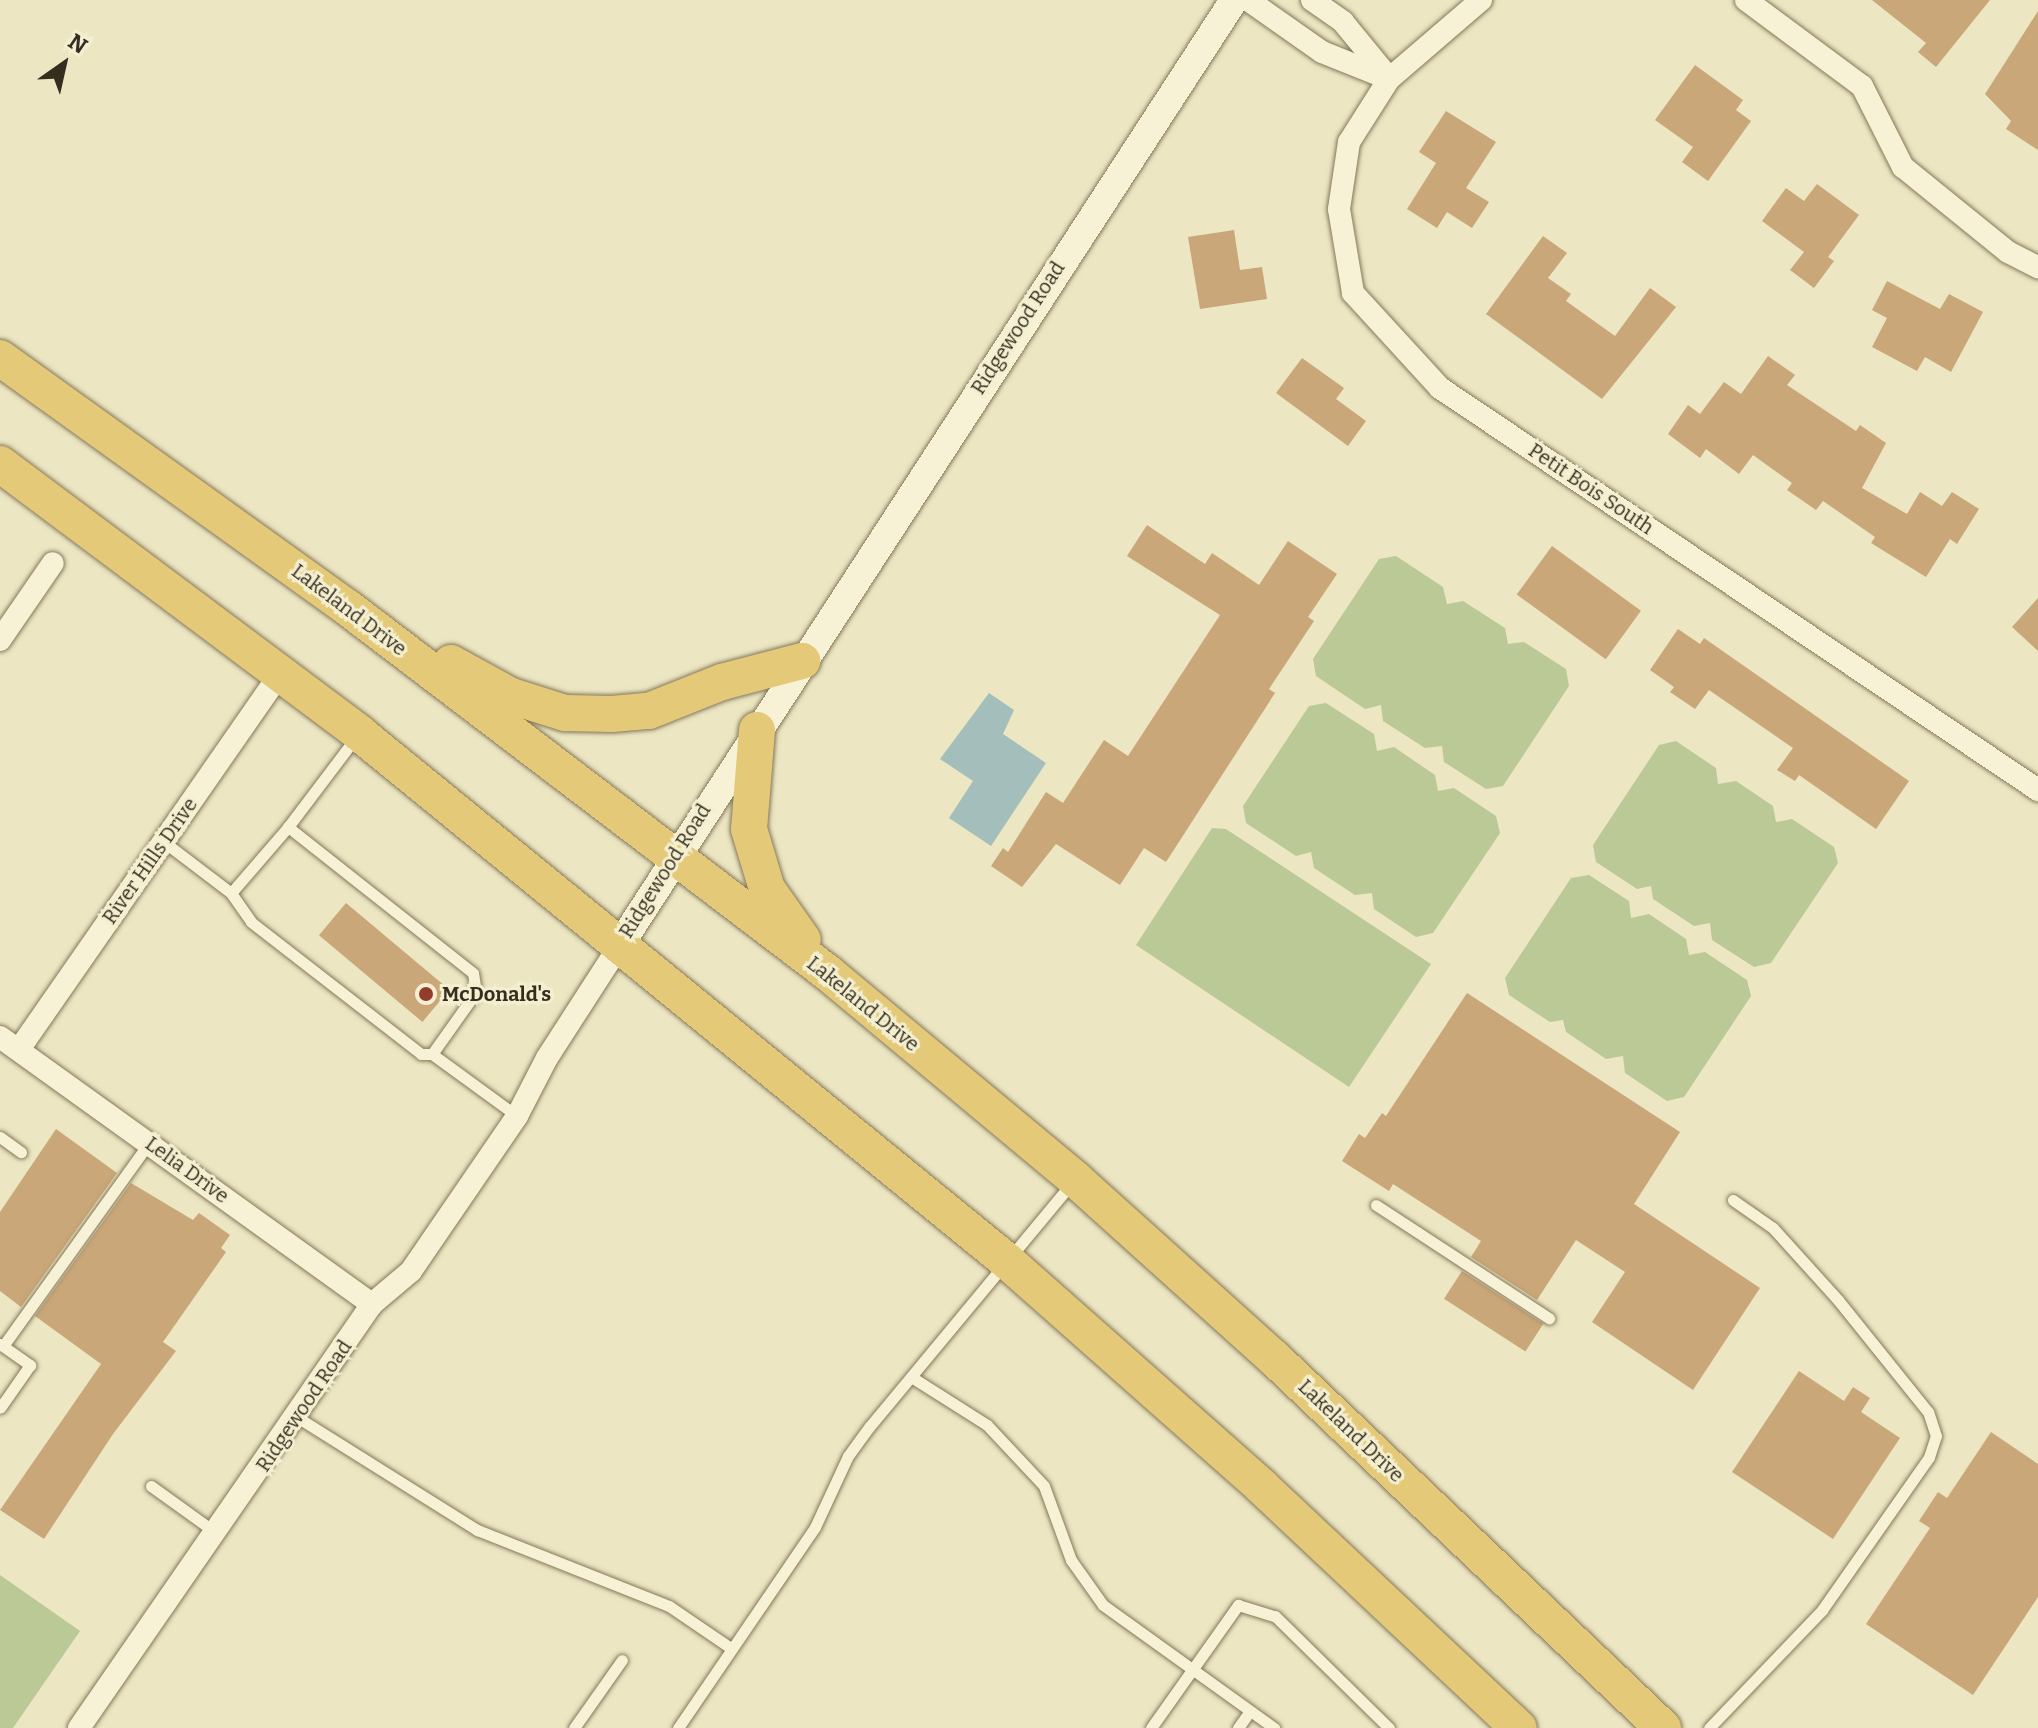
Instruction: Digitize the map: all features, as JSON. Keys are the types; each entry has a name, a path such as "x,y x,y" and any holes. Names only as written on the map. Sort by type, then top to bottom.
{"highway":[{"name":"Lakeland Drive","path":"0,358 348,608 828,973 1075,1179 1274,1358 1663,1728"},
{"path":"0,464 359,733 621,943 1008,1262 1262,1487 1519,1728"},
{"path":"348,608 511,696 565,713 649,711 684,701 722,682 802,661"},
{"path":"757,730 749,829 756,861 767,889 828,973"}],"street":[{"name":"Ridgewood Road","path":"79,1728 297,1417 372,1304 411,1271 517,1116 547,1058 674,855 1234,0"},
{"path":"1248,0 1322,52 1389,79"},
{"path":"1312,0 1343,22 1389,79"},
{"name":"Petit Bois South","path":"1481,0 1389,79 1349,142 1339,209 1353,293 1440,388 2038,790"},
{"path":"1746,0 1862,86 1903,167 2008,252 2038,267"},
{"path":"0,640 53,563"},
{"name":"River Hills Drive","path":"20,1048 280,674"},
{"name":"Lelia Drive","path":"0,1037 20,1048 372,1304"}],"lane":[{"path":"231,893 269,844 288,827 359,733"},
{"path":"288,827 473,973 471,1001 432,1054"},
{"path":"164,842 231,893 251,922 421,1054 432,1054 517,1116"},
{"path":"0,1137 21,1152"},
{"path":"0,1408 30,1365 2,1345 149,1142"},
{"path":"678,1728 815,1527 848,1456 1075,1179"},
{"path":"1709,1728 1822,1610 1929,1457 1936,1436 1928,1412 1838,1300 1773,1228 1733,1200"},
{"path":"1376,1205 1549,1318"},
{"path":"913,1378 987,1425 1044,1486 1071,1560 1103,1605 1190,1672 1274,1728"},
{"path":"297,1417 477,1530 669,1606 732,1649"},
{"path":"151,1486 216,1533"},
{"path":"1151,1728 1238,1605 1275,1616 1386,1727"},
{"path":"574,1728 622,1660"},
{"path":"1238,1728 1249,1712"}],"green space":[{"path":"1396,556 1443,587 1447,604 1463,601 1505,628 1508,644 1524,642 1566,669 1569,686 1503,786 1486,789 1444,762 1442,746 1425,748 1383,721 1381,705 1365,709 1316,676 1313,659 1379,559"},
{"path":"1326,703 1374,734 1377,751 1394,747 1435,775 1438,791 1454,788 1496,816 1500,833 1433,933 1416,937 1374,909 1372,893 1355,895 1314,868 1311,852 1296,856 1246,823 1243,806 1309,706"},
{"path":"1676,741 1716,768 1718,784 1736,781 1773,806 1776,822 1792,819 1834,847 1838,863 1771,963 1754,967 1712,940 1710,923 1694,926 1653,899 1651,886 1637,889 1596,862 1593,845 1659,745"},
{"path":"1212,828 1226,829 1431,964 1349,1087 1136,945"},
{"path":"1589,875 1629,901 1631,918 1649,914 1686,939 1689,955 1705,952 1747,980 1751,996 1684,1097 1667,1101 1625,1073 1623,1056 1606,1059 1566,1032 1563,1020 1550,1022 1509,995 1505,978 1571,878"},
{"path":"0,1575 80,1631 13,1728 0,1728"}],"water":[{"path":"989,693 1014,710 1003,734 1046,763 991,846 949,818 973,781 940,759"}],"building":[{"path":"1872,0 1990,0 1936,67 1918,52 1926,43"},
{"path":"2038,11 2038,150 2006,129 2011,121 1985,94"},
{"path":"1695,65 1743,100 1736,110 1751,121 1708,181 1682,162 1693,147 1655,120"},
{"path":"1446,111 1496,142 1466,188 1489,202 1472,228 1447,212 1437,228 1407,209 1436,163 1419,152"},
{"path":"1817,184 1859,215 1828,257 1834,261 1814,288 1790,270 1804,252 1762,221 1786,188 1804,201"},
{"path":"1234,230 1240,270 1262,267 1267,299 1200,309 1188,237"},
{"path":"1543,236 1567,253 1548,278 1571,294 1566,301 1615,336 1650,288 1676,307 1602,399 1486,314"},
{"path":"1887,281 1940,309 1949,294 1983,312 1951,372 1925,357 1917,371 1872,347 1887,318 1872,310"},
{"path":"1768,356 1795,375 1787,385 1856,431 1860,425 1886,443 1862,488 1907,514 1920,492 1942,506 1952,492 1979,509 1957,544 1950,539 1926,577 1871,543 1875,537 1823,501 1816,510 1787,490 1792,483 1753,455 1739,474 1706,449 1700,458 1668,434 1688,405 1700,414 1724,382 1741,394"},
{"path":"1302,358 1344,388 1336,399 1366,421 1348,446 1276,393"},
{"path":"1147,525 1205,564 1212,553 1259,585 1288,541 1337,574 1308,617 1314,621 1269,689 1275,693 1166,862 1144,848 1120,885 1056,844 1022,887 991,866 1003,848 1008,852 1046,792 1063,803 1104,740 1128,756 1220,615 1127,556"},
{"path":"1552,546 1641,611 1606,659 1517,595"},
{"path":"2038,598 2038,651 2012,627"},
{"path":"1678,629 1700,644 1704,638 1909,781 1876,829 1799,775 1795,781 1777,770 1793,748 1709,690 1695,709 1670,692 1674,687 1650,670"},
{"path":"346,903 449,990 422,1022 319,935"},
{"path":"1467,993 1680,1132 1634,1204 1760,1288 1693,1390 1592,1322 1625,1272 1576,1240 1537,1300 1471,1257 1481,1241 1393,1184 1389,1191 1342,1161 1359,1134 1365,1138 1382,1113 1386,1116"},
{"path":"56,1129 117,1173 21,1307 0,1291 0,1212"},
{"path":"131,1183 193,1220 199,1213 230,1235 221,1248 226,1252 163,1342 176,1351 113,1434 44,1539 0,1510 101,1364 35,1316"},
{"path":"1462,1271 1543,1324 1525,1352 1444,1299"},
{"path":"1799,1371 1844,1401 1853,1387 1870,1398 1861,1412 1900,1438 1833,1539 1732,1472"},
{"path":"1991,1432 2038,1464 2038,1597 1973,1695 1866,1624 1930,1528 1919,1521 1938,1492 1947,1498"}],"place":[{"name":"McDonald's","path":"426,994"}]}
